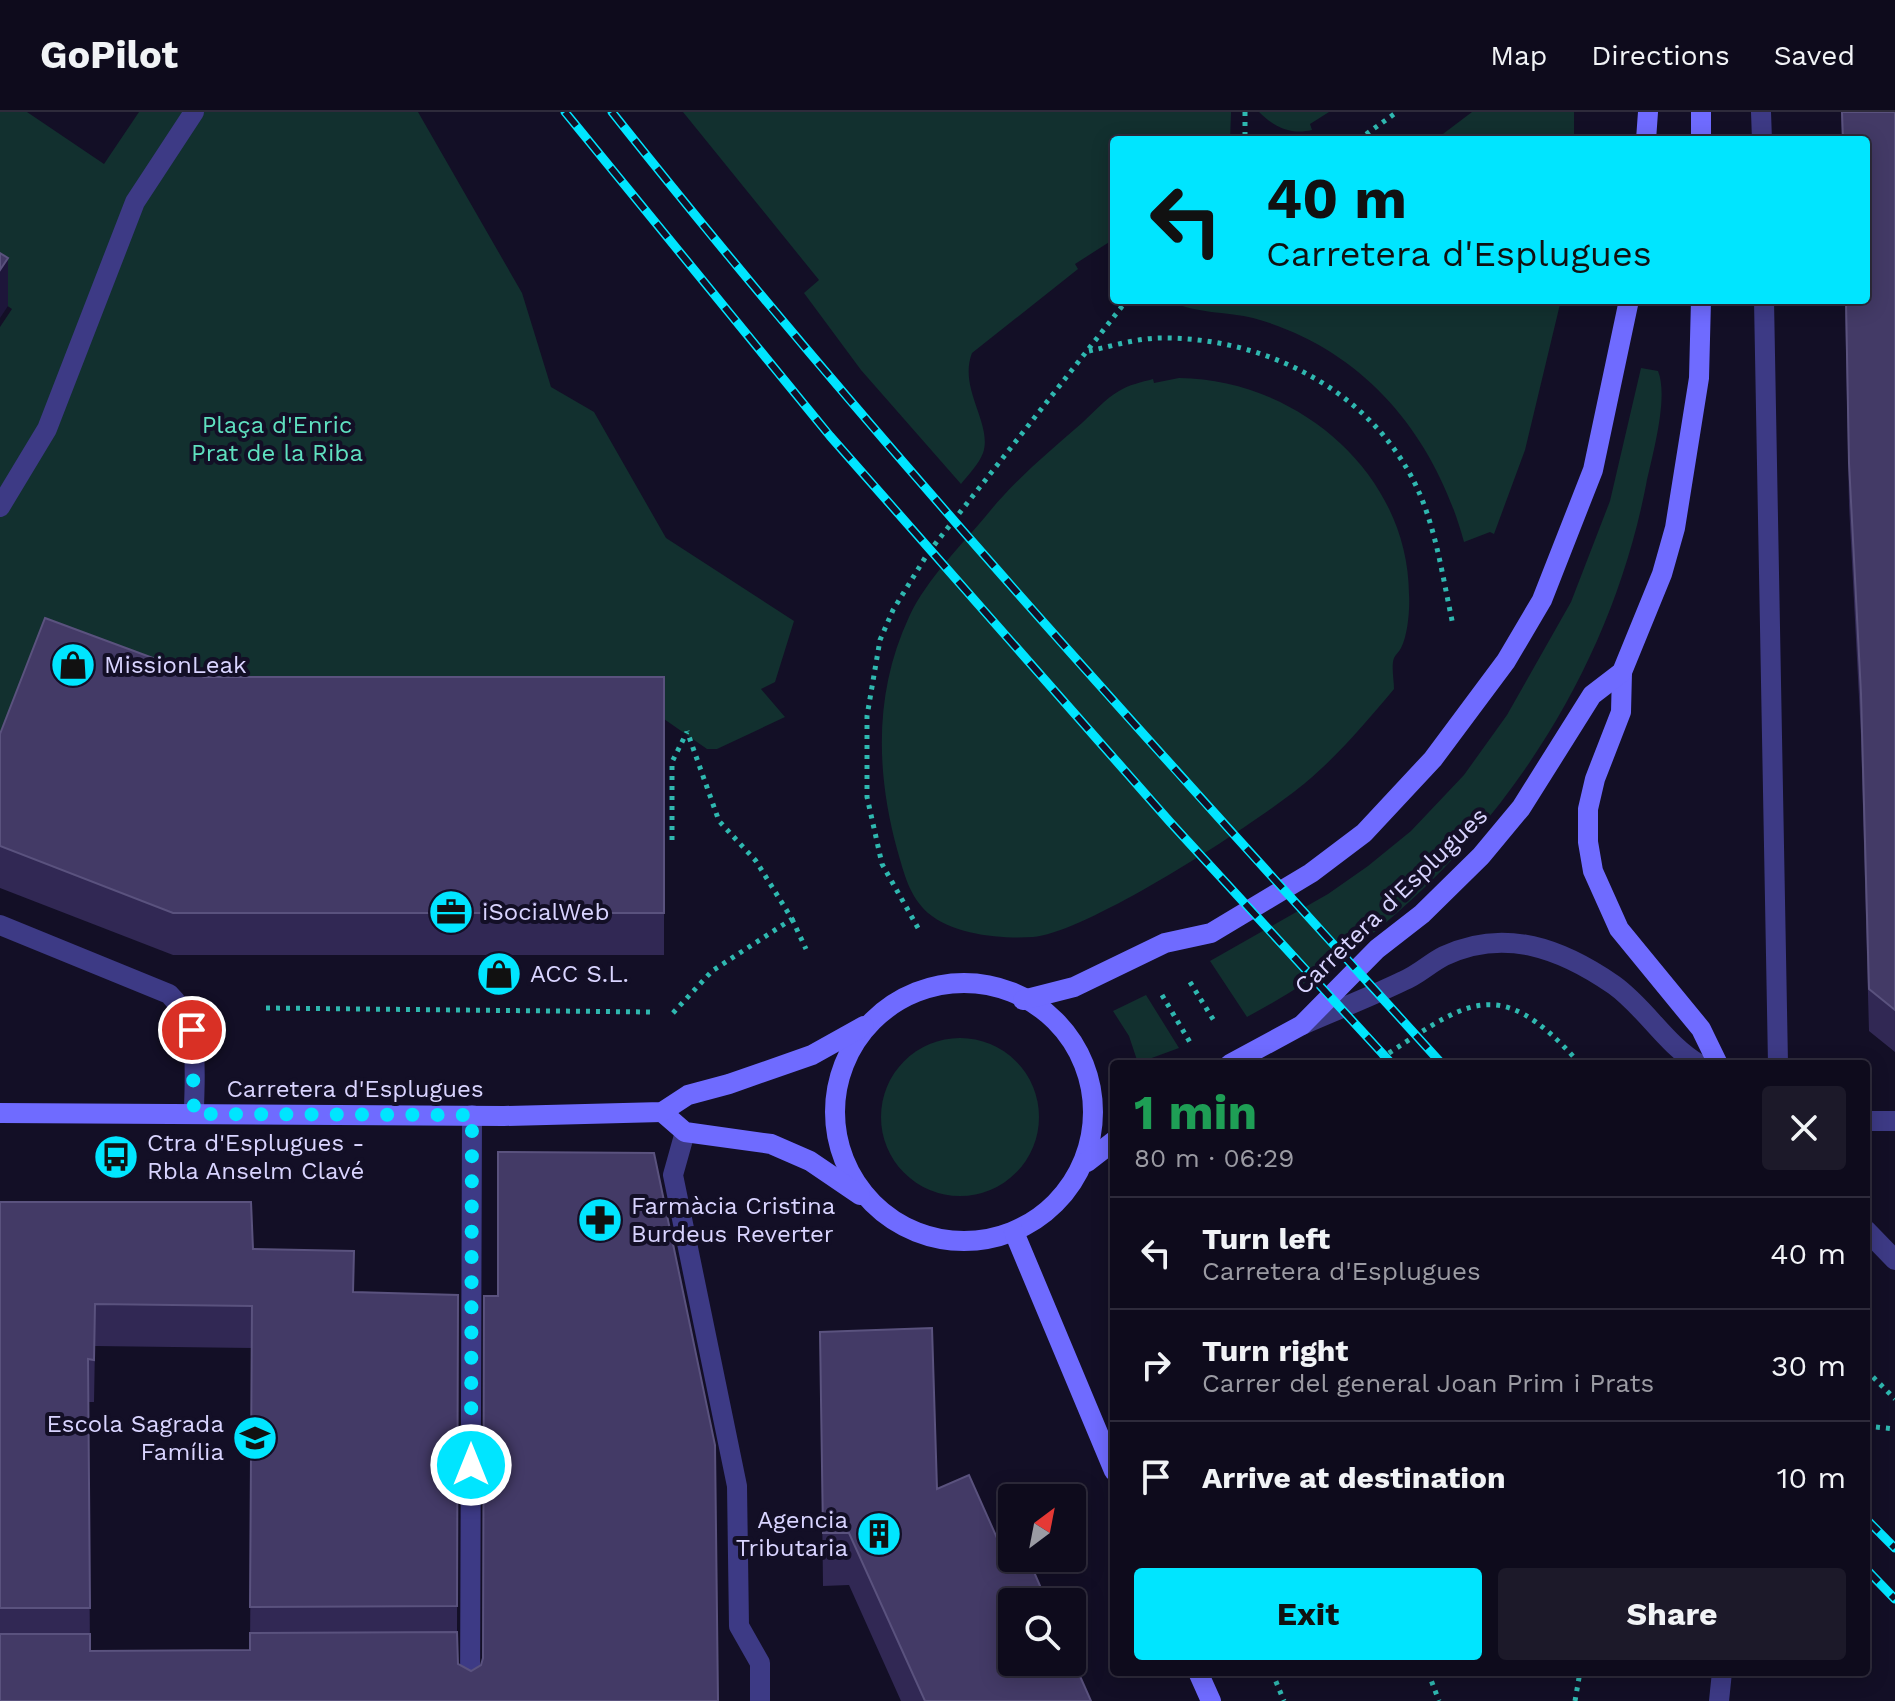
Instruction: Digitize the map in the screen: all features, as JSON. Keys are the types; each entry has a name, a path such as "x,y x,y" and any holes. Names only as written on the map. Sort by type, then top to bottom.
{"street":[{"path":"0,507 47,429 135,202 194,112"},
{"path":"1646,136 1648,112"},
{"path":"1701,112 1701,136"},
{"path":"1761,112 1762,136"},
{"path":"1023,1000 1074,987 1165,943 1211,933 1311,873 1364,833 1433,759 1506,661 1547,587 1593,470 1628,304"},
{"name":"Carretera d'Esplugues","path":"1237,1060 1302,1025 1377,949 1422,914 1481,856 1521,808 1592,695 1622,672 1662,574 1675,528 1699,378 1701,304"},
{"path":"1764,304 1778,1060"},
{"path":"1622,672 1621,712 1595,779 1588,809 1588,842 1593,871 1619,929 1701,1029 1716,1060"},
{"path":"0,925 169,994 180,1005 192,1030 194,1114"},
{"path":"1302,1025 1407,980 1443,956 1480,943 1516,941 1549,948 1618,988 1677,1051 1692,1060"},
{"path":"662,1112 685,1132 771,1144 810,1161 895,1222 920,1234 953,1242 984,1240 1014,1232 1067,1192 1087,1162 1095,1134 1096,1107 1091,1077 1074,1044 1052,1019 1023,1000 993,987 959,984 930,987 899,998 864,1026 839,1073 834,1104 836,1137 849,1172 869,1201"},
{"name":"Carretera d'Esplugues","path":"0,1113 472,1115 662,1112 688,1095 812,1055 864,1026"},
{"path":"470,1701 463,1662 472,1115"},
{"path":"1870,1121 1895,1121"},
{"path":"685,1132 673,1175 737,1486 739,1626 760,1663 760,1701"},
{"path":"1087,1162 1110,1144"},
{"path":"1014,1232 1110,1461"},
{"path":"1870,1234 1895,1260"},
{"path":"1200,1676 1211,1701"},
{"path":"1719,1701 1722,1676"}],"path":[{"path":"1245,112 1245,136"},
{"path":"1364,136 1397,112"},
{"path":"918,928 882,864 867,797 867,716 880,640 893,610 928,553 1124,304"},
{"path":"1088,351 1158,338 1212,340 1284,361 1322,381 1362,414 1403,464 1422,499 1434,536 1453,625"},
{"path":"672,840 672,762 687,731 719,821 756,861 792,919 806,949"},
{"path":"673,1013 712,971 792,919"},
{"path":"1184,973 1218,1029"},
{"path":"1158,989 1192,1045"},
{"path":"1378,1060 1463,1008 1492,1004 1505,1004 1535,1019 1576,1060"},
{"path":"266,1008 650,1012"},
{"path":"1870,1374 1895,1399"},
{"path":"1870,1426 1895,1429"},
{"path":"1274,1676 1284,1701"},
{"path":"1430,1676 1439,1701"},
{"path":"1575,1701 1579,1676"}],"green space":[{"name":"Plaça d'Enric Prat de la Riba","path":"0,112 27,112 104,164 139,112 418,112 522,293 551,387 594,412 666,538 794,621 775,682 761,689 785,717 717,749 707,749 664,719 0,777 0,327 12,309 0,301"},
{"path":"683,112 1231,112 1230,136 1110,136 1110,242 1075,264 1078,269 972,353 969,380 985,442 981,457 961,484 861,370 804,293 819,280"},
{"path":"1259,112 1329,112 1310,124 1312,130 1297,131 1277,126"},
{"path":"1472,112 1574,112 1574,136 1440,136"},
{"path":"1178,304 1560,304 1525,450 1494,534 1490,532 1464,542 1434,466 1413,432 1389,401 1360,374 1328,351 1292,332 1253,318"},
{"path":"1641,368 1658,371 1662,396 1646,485 1625,568 1594,648 1554,724 1506,795 1451,861 1389,920 1321,972 1247,1017 1210,961 1328,894 1411,831 1464,775 1507,715 1571,602 1610,501"},
{"path":"1179,378 1222,383 1264,395 1303,415 1338,441 1367,472 1389,509 1404,550 1409,614 1403,643 1393,661 1394,689 1333,757 1289,796 1134,895 1059,931 1033,937 993,936 951,926 928,913 912,892 897,849 885,791 882,762 884,703 889,674 909,617 935,575 1000,499 1104,402 1135,384 1153,379 1154,383"},
{"path":"1146,995 1179,1048 1146,1060 1137,1060 1129,1036 1113,1011"},
{"path":"960,1038 990,1044 1016,1061 1033,1087 1039,1117 1033,1147 1016,1173 990,1190 960,1196 930,1190 904,1173 887,1147 881,1117 887,1087 904,1061 930,1044"}],"building":[{"path":"1842,112 1895,112 1895,1010 1869,989 1861,694 1849,463 1846,304 1870,304 1870,136 1843,136"},
{"path":"0,253 8,258 0,270"},
{"path":"45,618 204,677 664,677 664,913 173,913 0,846 0,734"},
{"path":"498,1152 654,1153 715,1445 718,1701 0,1701 0,1634 90,1634 90,1651 250,1650 250,1633 457,1632 458,1664 471,1671 481,1665 484,1296 498,1296"},
{"path":"0,1202 251,1202 253,1249 354,1251 353,1292 458,1295 457,1606 250,1607 252,1306 95,1304 94,1360 88,1359 90,1608 0,1608"},
{"name":"Agencia Tributaria","path":"932,1328 937,1489 969,1475 998,1540 998,1572 1034,1572 1041,1588 998,1588 998,1676 1080,1676 1091,1701 925,1701 849,1533 823,1533 820,1332"}],"railway":[{"path":"565,112 830,436 1170,822 1388,1060"},
{"path":"612,112 711,235 915,476 1124,713 1438,1060"},
{"path":"1870,1523 1895,1548"},
{"path":"1870,1573 1895,1599"}],"place":[{"name":"MissionLeak","path":"73,665"},
{"name":"iSocialWeb","path":"451,912"},
{"name":"ACC S.L.","path":"499,974"},
{"name":"Ctra d'Esplugues - Rbla Anselm Clavé","path":"116,1157"},
{"name":"Farmàcia Cristina Burdeus Reverter","path":"600,1220"},
{"name":"Escola Sagrada Família","path":"255,1438"},
{"name":"Agencia Tributaria","path":"879,1534"}],"route":[{"path":"192,1030 194,1114 472,1115 471,1465"}]}
